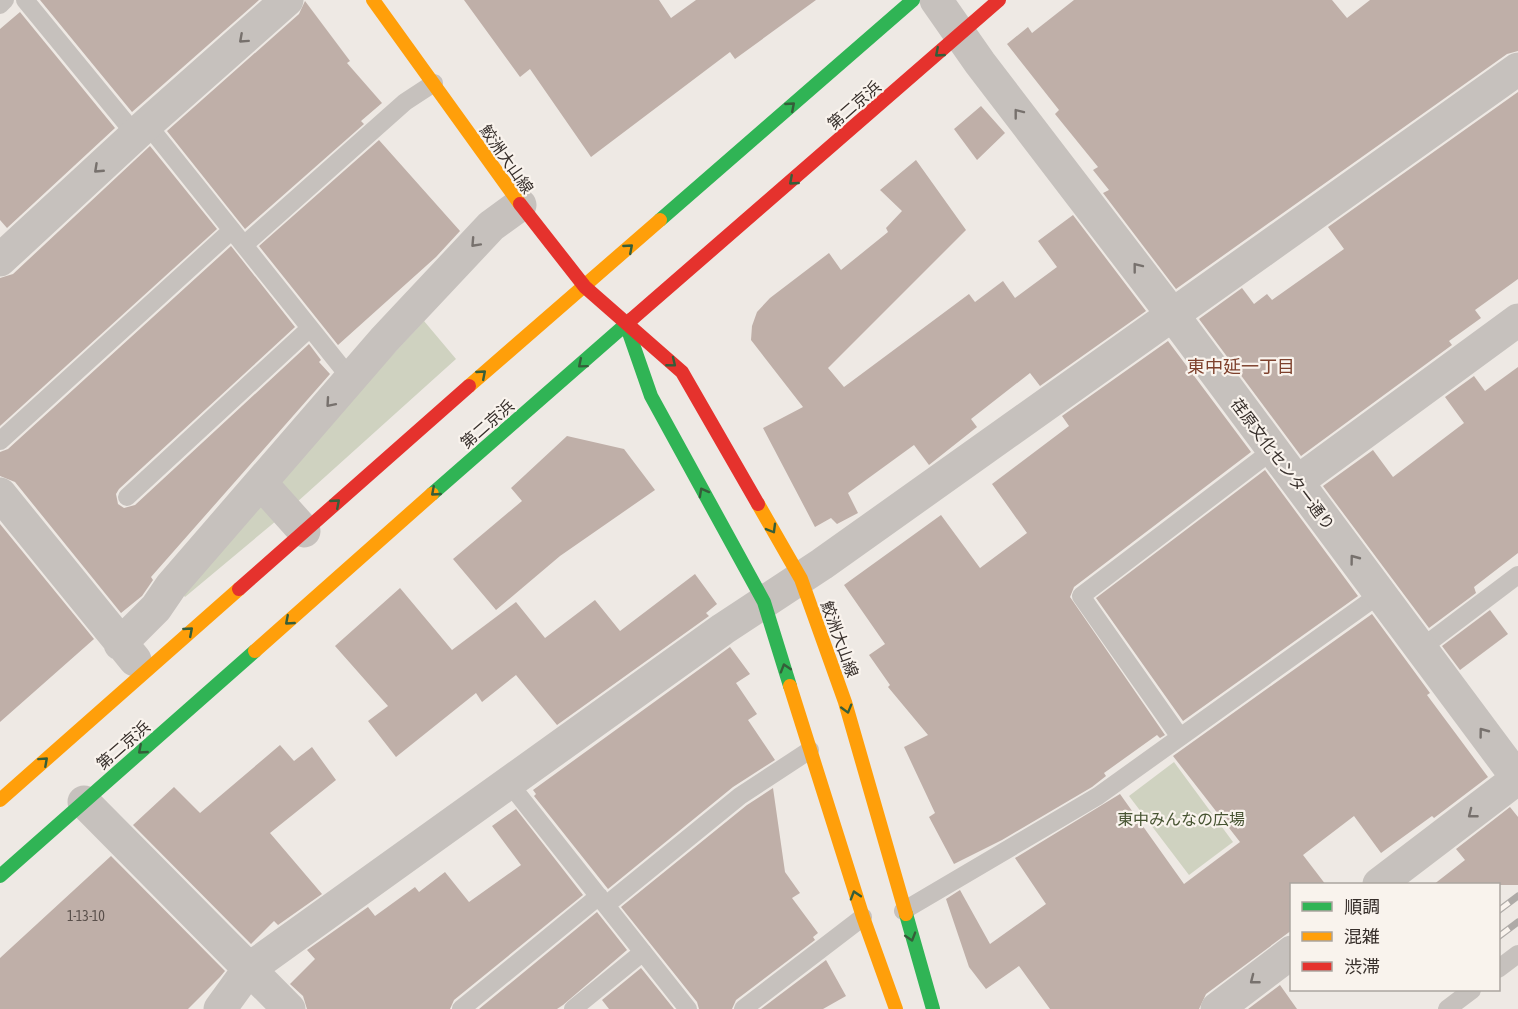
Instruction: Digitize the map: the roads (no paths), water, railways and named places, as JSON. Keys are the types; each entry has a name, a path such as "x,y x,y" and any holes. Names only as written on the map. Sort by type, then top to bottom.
{"main road":[{"name":"鮫洲大山線","path":"373,0 435,83 520,205 585,286 627,326 682,372 801,579 845,702 903,911 933,1009"},
{"path":"8,786 145,670 913,0"},
{"name":"第二京浜","path":"0,876 553,388 999,0"},
{"name":"鮫洲大山線","path":"627,326 651,396 764,602 863,917 896,1009"}],"street":[{"path":"0,260 141,129 287,0"},
{"name":"荏原文化センター通り","path":"936,0 980,63 1172,314 1518,778"},
{"path":"220,1009 249,969 1518,69"},
{"path":"120,644 156,609 171,586 351,379 491,226 520,205"},
{"path":"1297,482 1518,320"},
{"path":"261,483 304,531"},
{"path":"0,494 120,644 145,670"},
{"path":"1382,883 1518,778"},
{"path":"84,802 289,1009"},
{"path":"1217,1009 1290,954"}],"lane":[{"path":"0,5 5,0"},
{"path":"25,0 232,230 351,379"},
{"path":"244,245 405,102 435,83"},
{"path":"0,441 232,230"},
{"path":"127,497 310,328"},
{"path":"1180,737 1080,596 1273,450"},
{"path":"1420,649 1518,575"},
{"path":"903,911 1098,796 1380,594"},
{"path":"460,1009 740,796 810,750"},
{"path":"509,783 688,1009"},
{"path":"743,1009 863,917"},
{"path":"573,1009 643,952"},
{"path":"1500,968 1518,954"},
{"path":"1447,1009 1471,991"}],"railway":[{"path":"1500,910 1518,896"},
{"path":"1500,936 1518,922"}],"district":[{"name":"東中延一丁目","path":"1241,367"}],"park label":[{"name":"東中みんなの広場","path":"1181,819"}]}
